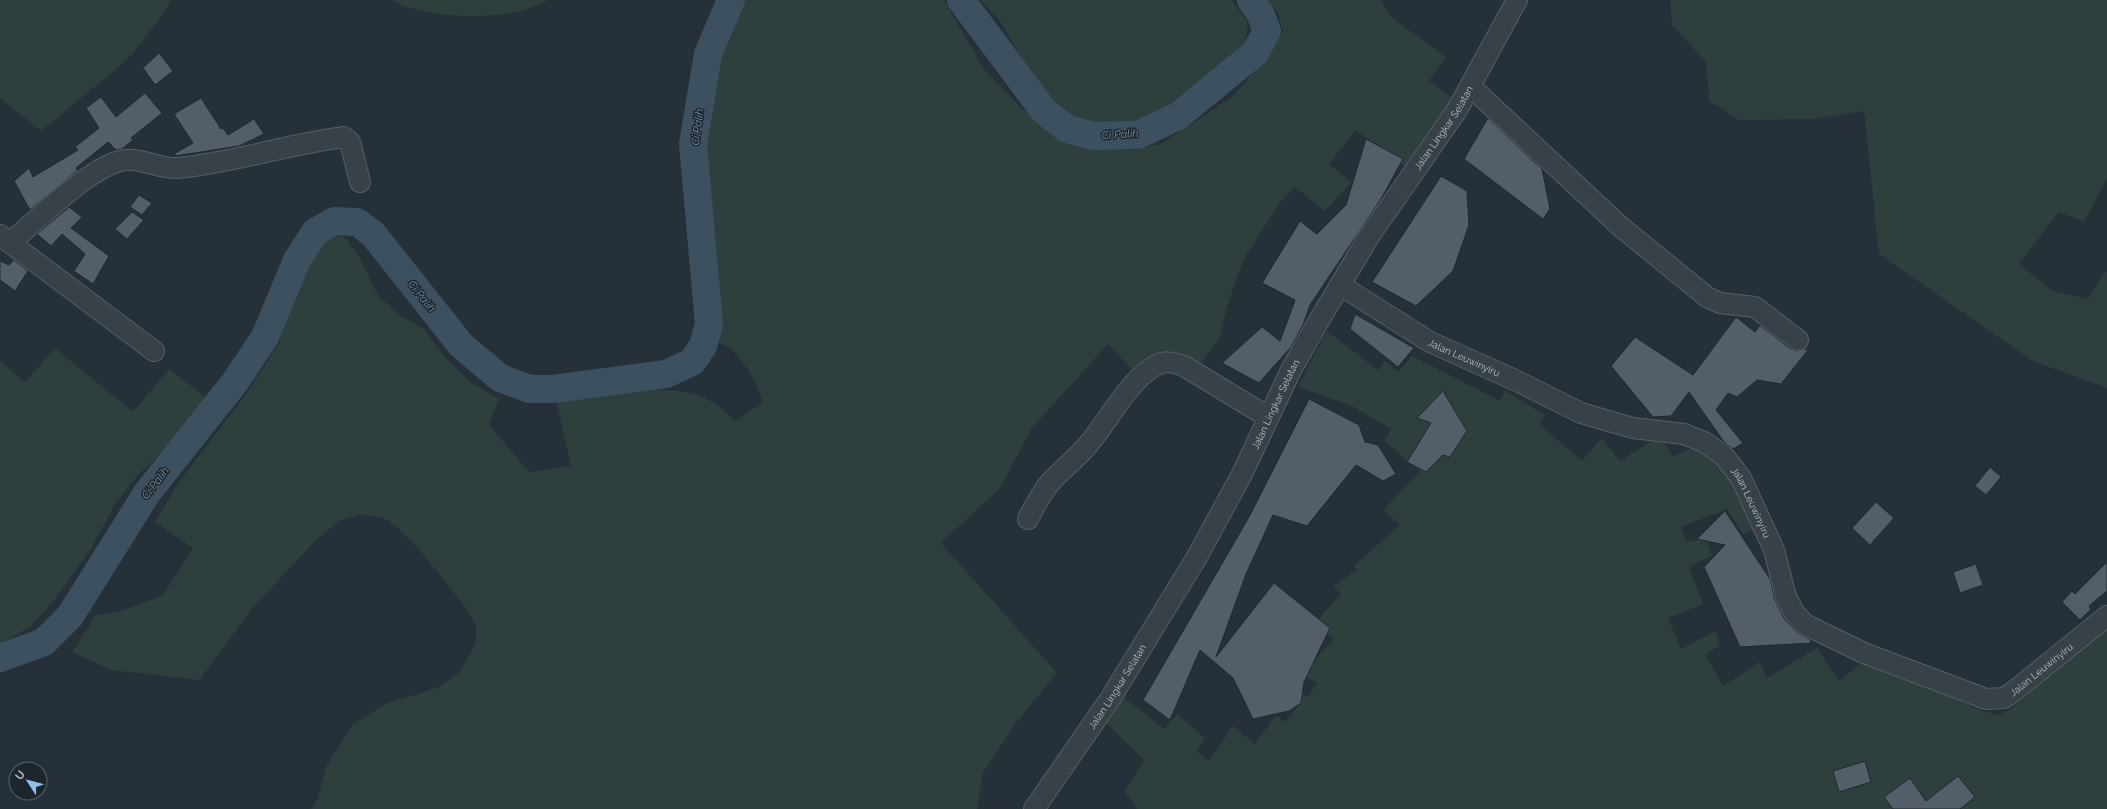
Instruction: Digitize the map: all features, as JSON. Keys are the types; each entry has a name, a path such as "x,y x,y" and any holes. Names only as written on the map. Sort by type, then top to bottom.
{"street":[{"name":"Jalan Lingkar Selatan","path":"1034,809 1110,699 1197,557 1242,474 1291,370 1368,238 1429,153 1471,87 1517,0"},
{"path":"1471,87 1621,227 1707,297 1720,303 1755,307 1798,340"},
{"path":"154,351 5,239 91,174 121,160 146,161 175,168 307,142 344,137 350,142 360,182"},
{"name":"Jalan Leuwinyiru","path":"1340,285 1430,342 1504,375 1581,413 1633,428 1692,436 1724,456 1741,478 1774,550 1786,597 1795,614 1806,625 1864,653 1986,699 1999,699 2014,692 2107,616"},
{"path":"1028,519 1038,500 1049,484 1087,446 1138,379 1152,367 1162,362 1174,362 1184,366 1268,417"}],"green space":[{"path":"0,0 171,0 162,16 126,61 41,131 0,98"},
{"path":"391,0 548,0 531,8 506,14 473,16 419,10 404,6"},
{"path":"740,0 944,0 984,69 1021,108 1060,136 1091,148 1132,150 1161,144 1232,97 1264,61 1283,32 1278,12 1267,0 1381,0 1392,18 1446,57 1429,81 1452,98 1407,168 1356,130 1329,164 1351,182 1325,211 1295,187 1279,204 1244,259 1229,300 1219,339 1199,366 1166,352 1135,373 1108,344 1031,429 1001,487 941,543 1057,673 1015,724 983,773 977,809 311,809 317,801 326,767 352,725 387,703 437,688 460,672 476,643 476,626 466,608 422,553 398,528 382,517 360,515 339,521 316,540 250,611 200,680 111,670 72,652 96,615 122,611 163,595 193,548 155,522 178,483 247,393 279,343 304,267 316,247 333,233 344,237 360,258 378,296 401,316 423,328 444,356 470,382 499,399 489,425 529,472 571,466 556,400 608,393 666,390 697,395 722,409 735,421 763,402 751,374 733,350 716,341 720,326 719,297 702,147 709,93 719,50"},
{"path":"980,0 1232,0 1248,23 1245,42 1218,69 1173,102 1135,125 1097,129 1079,123 1055,110 1041,92 1000,21"},
{"path":"1670,0 2107,0 2107,178 2084,222 2059,212 2019,264 2052,291 2088,299 2104,273 2107,272 2107,388 2033,361 1879,254 1864,111 1813,119 1739,120 1709,101 1706,62 1672,25"},
{"path":"1327,331 1378,370 1385,361 1398,372 1412,356 1500,401 1505,391 1545,415 1539,424 1582,461 1602,438 1620,461 1660,436 1673,456 1695,446 1722,461 1760,528 1743,534 1727,509 1681,527 1687,542 1705,538 1712,555 1689,567 1703,604 1668,618 1681,649 1715,631 1720,646 1705,654 1723,686 1760,662 1767,678 1817,648 1839,681 1865,660 1982,711 1999,715 2011,709 2107,627 2107,809 1137,809 1125,791 1144,760 1105,722 1122,696 1164,729 1177,714 1205,738 1196,751 1209,761 1233,726 1255,744 1276,715 1285,722 1299,705 1288,695 1294,686 1307,697 1317,684 1302,673 1334,639 1315,623 1341,594 1333,586 1357,570 1354,566 1400,525 1383,510 1420,472 1385,441 1391,429 1352,406 1298,387"},
{"path":"55,348 133,412 169,369 210,400 169,446 138,475 115,504 92,547 55,599 30,627 0,644 0,361 25,382"}],"building":[{"path":"159,53 173,71 155,85 143,68"},
{"path":"145,93 162,113 131,138 133,140 122,149 116,150 108,142 76,168 78,170 30,210 14,181 29,168 33,177 78,150 75,147 99,128 86,108 101,97 116,117"},
{"path":"201,98 221,129 223,128 228,135 254,119 264,134 239,146 175,156 174,154 193,143 174,114"},
{"path":"1488,118 1542,169 1550,209 1543,219 1464,159"},
{"path":"1366,139 1403,159 1381,199 1310,305 1303,325 1291,347 1259,383 1222,363 1262,327 1280,341 1295,300 1262,283 1300,221 1317,234 1346,205"},
{"path":"1441,176 1467,191 1469,225 1453,271 1416,306 1372,282"},
{"path":"139,195 152,203 142,215 130,207"},
{"path":"69,207 82,217 71,228 109,256 93,284 74,271 85,254 62,234 51,246 37,234"},
{"path":"132,212 144,220 127,239 115,229"},
{"path":"14,260 28,271 15,291 0,280 0,261 9,265"},
{"path":"1355,314 1414,348 1398,367 1350,329"},
{"path":"1736,317 1755,332 1760,325 1791,349 1797,351 1805,349 1808,350 1781,384 1757,380 1737,397 1728,393 1716,410 1743,443 1733,449 1724,442 1689,392 1671,416 1653,417 1611,366 1635,337 1693,375"},
{"path":"1443,391 1467,431 1450,457 1443,455 1426,472 1407,462 1431,423 1417,418"},
{"path":"1309,399 1359,425 1365,442 1378,445 1396,474 1383,481 1356,465 1307,526 1273,515 1246,574 1216,657 1274,583 1330,628 1304,682 1301,703 1289,711 1253,719 1233,678 1200,650 1170,720 1143,700 1249,517"},
{"path":"1990,467 2001,477 1986,495 1975,486"},
{"path":"1876,502 1894,518 1870,545 1852,528"},
{"path":"1725,511 1770,579 1775,600 1785,620 1798,633 1809,639 1812,643 1740,647 1704,567 1725,545 1697,539"},
{"path":"2107,562 2107,591 2089,606 2091,609 2080,620 2062,602 2072,591 2075,594"},
{"path":"1976,564 1983,585 1960,593 1953,572"},
{"path":"1865,761 1871,782 1839,792 1833,771"},
{"path":"1958,776 1975,797 1960,809 1893,809 1884,797 1910,778 1926,801"}],"waterway":[{"name":"Ci Palih","path":"0,658 44,642 70,616 147,493 235,382 265,337 297,260 315,232 334,221 357,222 373,234 461,345 500,378 530,389 553,389 666,374 692,362 703,346 709,324 693,144 708,54 731,0"},
{"name":"Ci Palih","path":"961,0 1044,111 1067,129 1093,136 1138,135 1178,116 1255,53 1267,31 1261,15 1251,0"}]}
